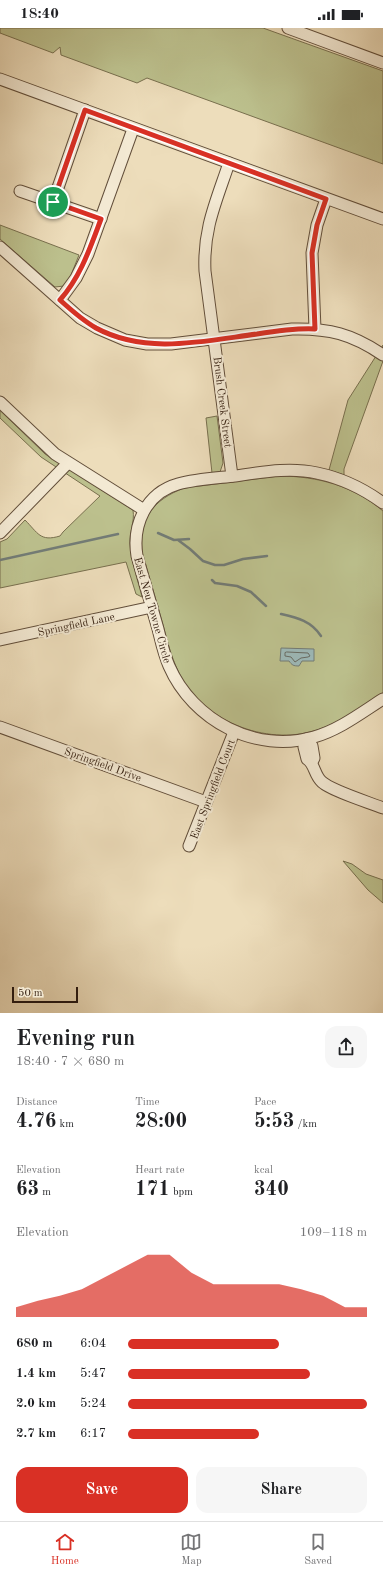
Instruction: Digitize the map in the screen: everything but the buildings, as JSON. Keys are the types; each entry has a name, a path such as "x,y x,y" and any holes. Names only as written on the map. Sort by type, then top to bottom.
{"street":[{"path":"288,28 383,62"},
{"path":"0,79 133,129 383,219"},
{"path":"53,202 85,110"},
{"path":"60,300 69,290 83,266 133,129"},
{"name":"Brush Creek Street","path":"229,163 209,221 205,246 205,271 232,476"},
{"path":"20,191 101,219"},
{"path":"315,329 312,253 317,225 326,199"},
{"path":"0,247 80,318 96,328 134,342 158,345 215,340 292,329 315,329 339,333 362,341 383,355"},
{"path":"0,402 46,447 68,463 144,510 155,497 172,486 188,482 285,470 315,472 351,484 383,503"},
{"path":"0,533 68,463"},
{"name":"East Neu Towne Circle","path":"144,510 136,533 136,545 167,661 179,685 191,701 207,715 234,732 250,737 291,741 307,739 326,733 383,699"},
{"name":"Springfield Lane","path":"0,640 152,607"},
{"name":"Springfield Drive","path":"0,727 206,802"},
{"name":"East Springfield Court","path":"189,846 234,732"},
{"path":"307,739 304,747 306,759 312,762 318,778 326,785 383,808"}],"green space":[{"path":"0,28 263,28 383,71 383,164 147,78 137,83 61,55 60,47 53,53 0,33"},
{"path":"0,225 79,255 71,275 64,286 55,287 0,239"},
{"path":"383,345 383,361 344,469 344,475 329,470 348,400"},
{"path":"0,410 45,454 133,510 130,540 131,551 142,597 136,594 126,562 0,588 0,542 7,539 25,520 44,537 53,538 60,536 100,496 41,457 0,418"},
{"path":"217,416 223,463 220,472 212,473 206,418"},
{"path":"279,476 293,476 321,480 334,484 360,495 383,511 383,693 351,714 326,727 297,734 277,735 256,732 218,716 202,703 188,688 178,671 171,654 142,552 142,540 143,529 150,512 164,498 173,493 184,488"},
{"path":"343,861 352,864 366,874 383,880 383,903 368,890"}],"water":[{"path":"281,648 314,649 314,661 302,661 299,666 295,666 289,661 280,661"}],"waterway":[{"path":"158,533 174,540 189,539"},
{"path":"0,560 118,534"},
{"path":"178,540 203,561 215,565 224,565 243,559 267,556"},
{"path":"212,580 215,583 237,586 251,592 266,606"},
{"path":"281,614 304,621 313,627 321,636"}],"route":[{"path":"85,110 326,199 317,225 312,253 315,329 292,329 215,340 158,345 125,340 96,328 80,318 60,300 69,290 83,266 101,219 53,202 85,110"}]}
